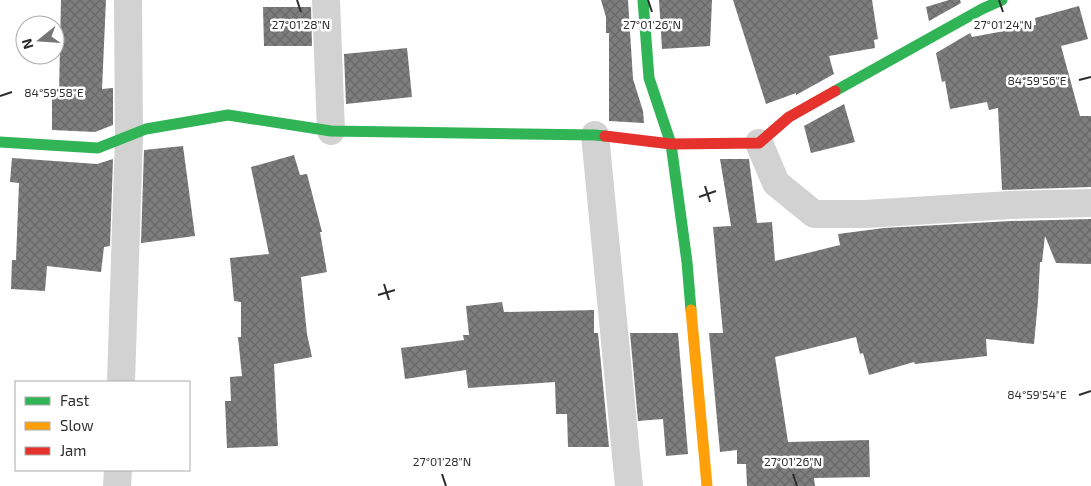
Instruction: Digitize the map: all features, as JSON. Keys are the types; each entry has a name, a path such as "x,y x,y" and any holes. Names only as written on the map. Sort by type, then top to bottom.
{"street":[{"path":"121,381 129,136 128,0"},
{"path":"326,0 331,131"},
{"path":"643,0 649,78 672,144 687,262 707,486"},
{"path":"0,142 98,148 146,129 228,115 331,131 595,134 672,144 759,143 789,117 982,9 1002,0"},
{"path":"595,134 629,486"},
{"path":"759,143 776,183 814,214 865,214 1010,205 1091,203"},
{"path":"117,486 118,471"}],"building":[{"path":"61,0 106,0 102,89 113,88 113,125 95,132 52,130 52,93 59,93 60,65 65,65 65,15 61,15"},
{"path":"601,0 628,0 633,79 643,111 644,123 609,121 609,33 606,33 606,17"},
{"path":"659,0 712,0 710,46 662,49"},
{"path":"733,0 872,0 878,39 874,40 875,48 829,56 834,74 796,95 796,93 766,104"},
{"path":"949,0 960,0 961,3 929,21 926,7"},
{"path":"1079,6 1088,39 1061,46 1080,116 1091,116 1091,187 1002,190 998,108 989,110 987,102 950,109 945,81 942,82 936,53 970,33 972,37 1036,25 1035,18"},
{"path":"263,7 311,7 312,46 264,46"},
{"path":"407,48 412,97 346,104 344,54"},
{"path":"844,104 855,142 811,153 804,126"},
{"path":"183,146 195,236 141,243 144,150"},
{"path":"294,155 300,175 307,174 322,232 320,232 327,272 301,277 307,334 312,357 274,364 278,446 227,448 225,401 231,401 230,377 242,376 238,337 241,337 241,302 234,301 230,258 269,254 251,167"},
{"path":"12,158 97,164 113,159 110,246 104,247 101,272 47,266 45,291 11,289 12,260 16,260 19,183 10,182"},
{"path":"720,159 749,159 757,223 772,222 775,261 840,245 838,234 884,228 1091,219 1091,264 1056,263 1045,236 1042,262 1040,262 1034,344 986,339 987,356 915,364 914,362 869,375 863,353 860,354 856,337 775,357 788,442 869,440 870,477 814,478 815,486 747,486 746,464 737,464 737,450 720,452 709,333 723,333 713,227 731,226"},
{"path":"502,302 504,312 594,310 594,333 598,333 609,447 568,447 567,414 556,414 555,382 468,388 466,370 405,379 401,348 464,340 463,335 469,335 466,306"},
{"path":"630,333 678,333 688,454 666,456 663,419 638,421"}],"traffic: fast":[{"path":"643,0 649,78 671,144 687,262 691,310"},
{"path":"835,91 982,9 1002,0"},
{"path":"0,142 98,148 146,129 228,115 331,131 605,136"}],"traffic: slow":[{"path":"691,310 707,486"}],"traffic: jam":[{"path":"605,136 671,144 759,143 789,117 835,91"}]}
